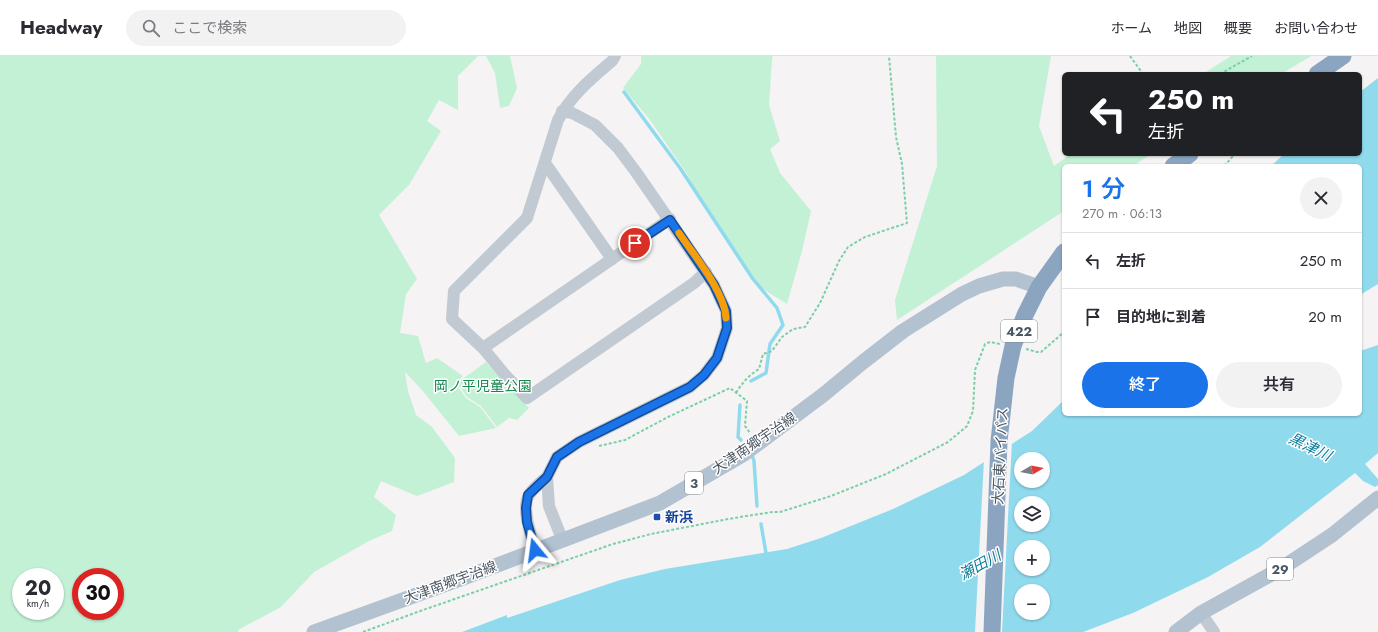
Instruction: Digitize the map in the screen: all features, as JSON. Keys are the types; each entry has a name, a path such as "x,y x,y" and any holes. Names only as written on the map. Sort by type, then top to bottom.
{"highway":[{"path":"1320,72 1343,56"},
{"path":"1176,164 1187,156"},
{"name":"422","path":"1039,287 1062,255"},
{"name":"大石東バイパス","path":"992,632 999,441 1006,378 1013,346 1025,315 1039,287"}],"main road":[{"name":"大津南郷宇治線","path":"314,632 660,503 744,454 823,395 903,331 962,294 990,282 1003,279 1016,279 1039,287"},
{"name":"29","path":"1176,632 1200,613 1282,568 1332,535 1378,498"}],"street":[{"path":"615,56 612,61 586,83 562,112 558,120 527,218 454,291 452,319 483,348 506,376 527,398 694,283 706,272"},
{"path":"535,550 527,522 526,508 528,495 547,477 557,457 579,442 690,387 704,375 717,358 727,328 726,311 714,285 670,220 618,148 594,126 572,113 562,112"},
{"path":"545,163 612,259"},
{"path":"483,348 670,220"},
{"path":"547,477 549,506 562,539"},
{"path":"1200,613 1214,632"}],"path":[{"path":"736,393 751,374 759,368 763,354 772,351 782,337 793,329 805,327 820,303 848,247 865,237 907,223 902,164 896,137 889,56"},
{"path":"1130,56 1142,72"},
{"path":"1224,72 1252,56"},
{"path":"1226,164 1233,156"},
{"path":"363,632 613,544 651,534 728,519 780,512 831,496 886,474 948,442 968,426 973,411 975,370 985,344 993,342 1041,352 1062,334"},
{"path":"597,446 625,440 668,417 730,388 747,401 746,426 756,445"}],"green space":[{"path":"0,56 478,56 458,76 458,110 439,100 427,121 441,131 409,185 379,215 417,279 406,294 400,333 418,336 426,363 437,358 463,376 455,383 466,398 480,407 496,428 459,436 422,390 405,372 408,391 416,415 432,427 455,458 454,482 417,496 381,481 374,497 396,515 392,531 369,541 314,572 281,607 238,630 239,632 0,632"},
{"path":"486,56 510,56 517,88 509,106 500,108 495,73"},
{"path":"641,56 773,56 769,105 780,141 770,149 780,173 811,211 802,251 787,304 761,288 650,120 623,88 641,64"},
{"path":"936,56 1051,56 1039,126 1054,166 1068,156 1148,156 1136,164 1062,164 1062,212 897,320 895,300 937,166"},
{"path":"1231,56 1311,56 1284,72 1206,72"},
{"name":"岡ノ平児童公園","path":"486,362 529,408 517,420 509,418 497,427 481,406 467,397 457,383"}],"water":[{"path":"1378,78 1378,284 1362,294 1362,164 1273,164 1282,156 1362,156 1362,90"},
{"path":"1378,345 1378,453 1365,464 1378,479 1378,485 1375,487 1363,481 1355,473 1260,547 1208,577 1133,613 1083,632 462,632 507,615 507,618 620,580 665,569 787,549 821,538 893,509 964,475 1032,431 1062,402 1062,416 1362,416 1362,350"}],"pier":[{"path":"1012,441 1002,632 975,632 984,459"}],"waterway":[{"path":"624,92 680,168 753,279 777,308 783,325 770,344 766,373 751,381"},
{"path":"740,405 738,437 741,440"},
{"path":"752,455 754,461 757,506"},
{"path":"761,524 766,553 765,556"}],"slow traffic":[{"path":"679,233 714,285 726,311 726,318"}],"place":[{"name":"新浜","path":"657,517"}],"route":[{"path":"535,550 527,522 526,508 528,495 547,477 557,457 579,442 690,387 704,375 717,358 727,328 726,311 714,285 670,220 635,243"}],"water label":[{"name":"黒津川","path":"1310,447"},
{"name":"瀬田川","path":"980,565"}]}
